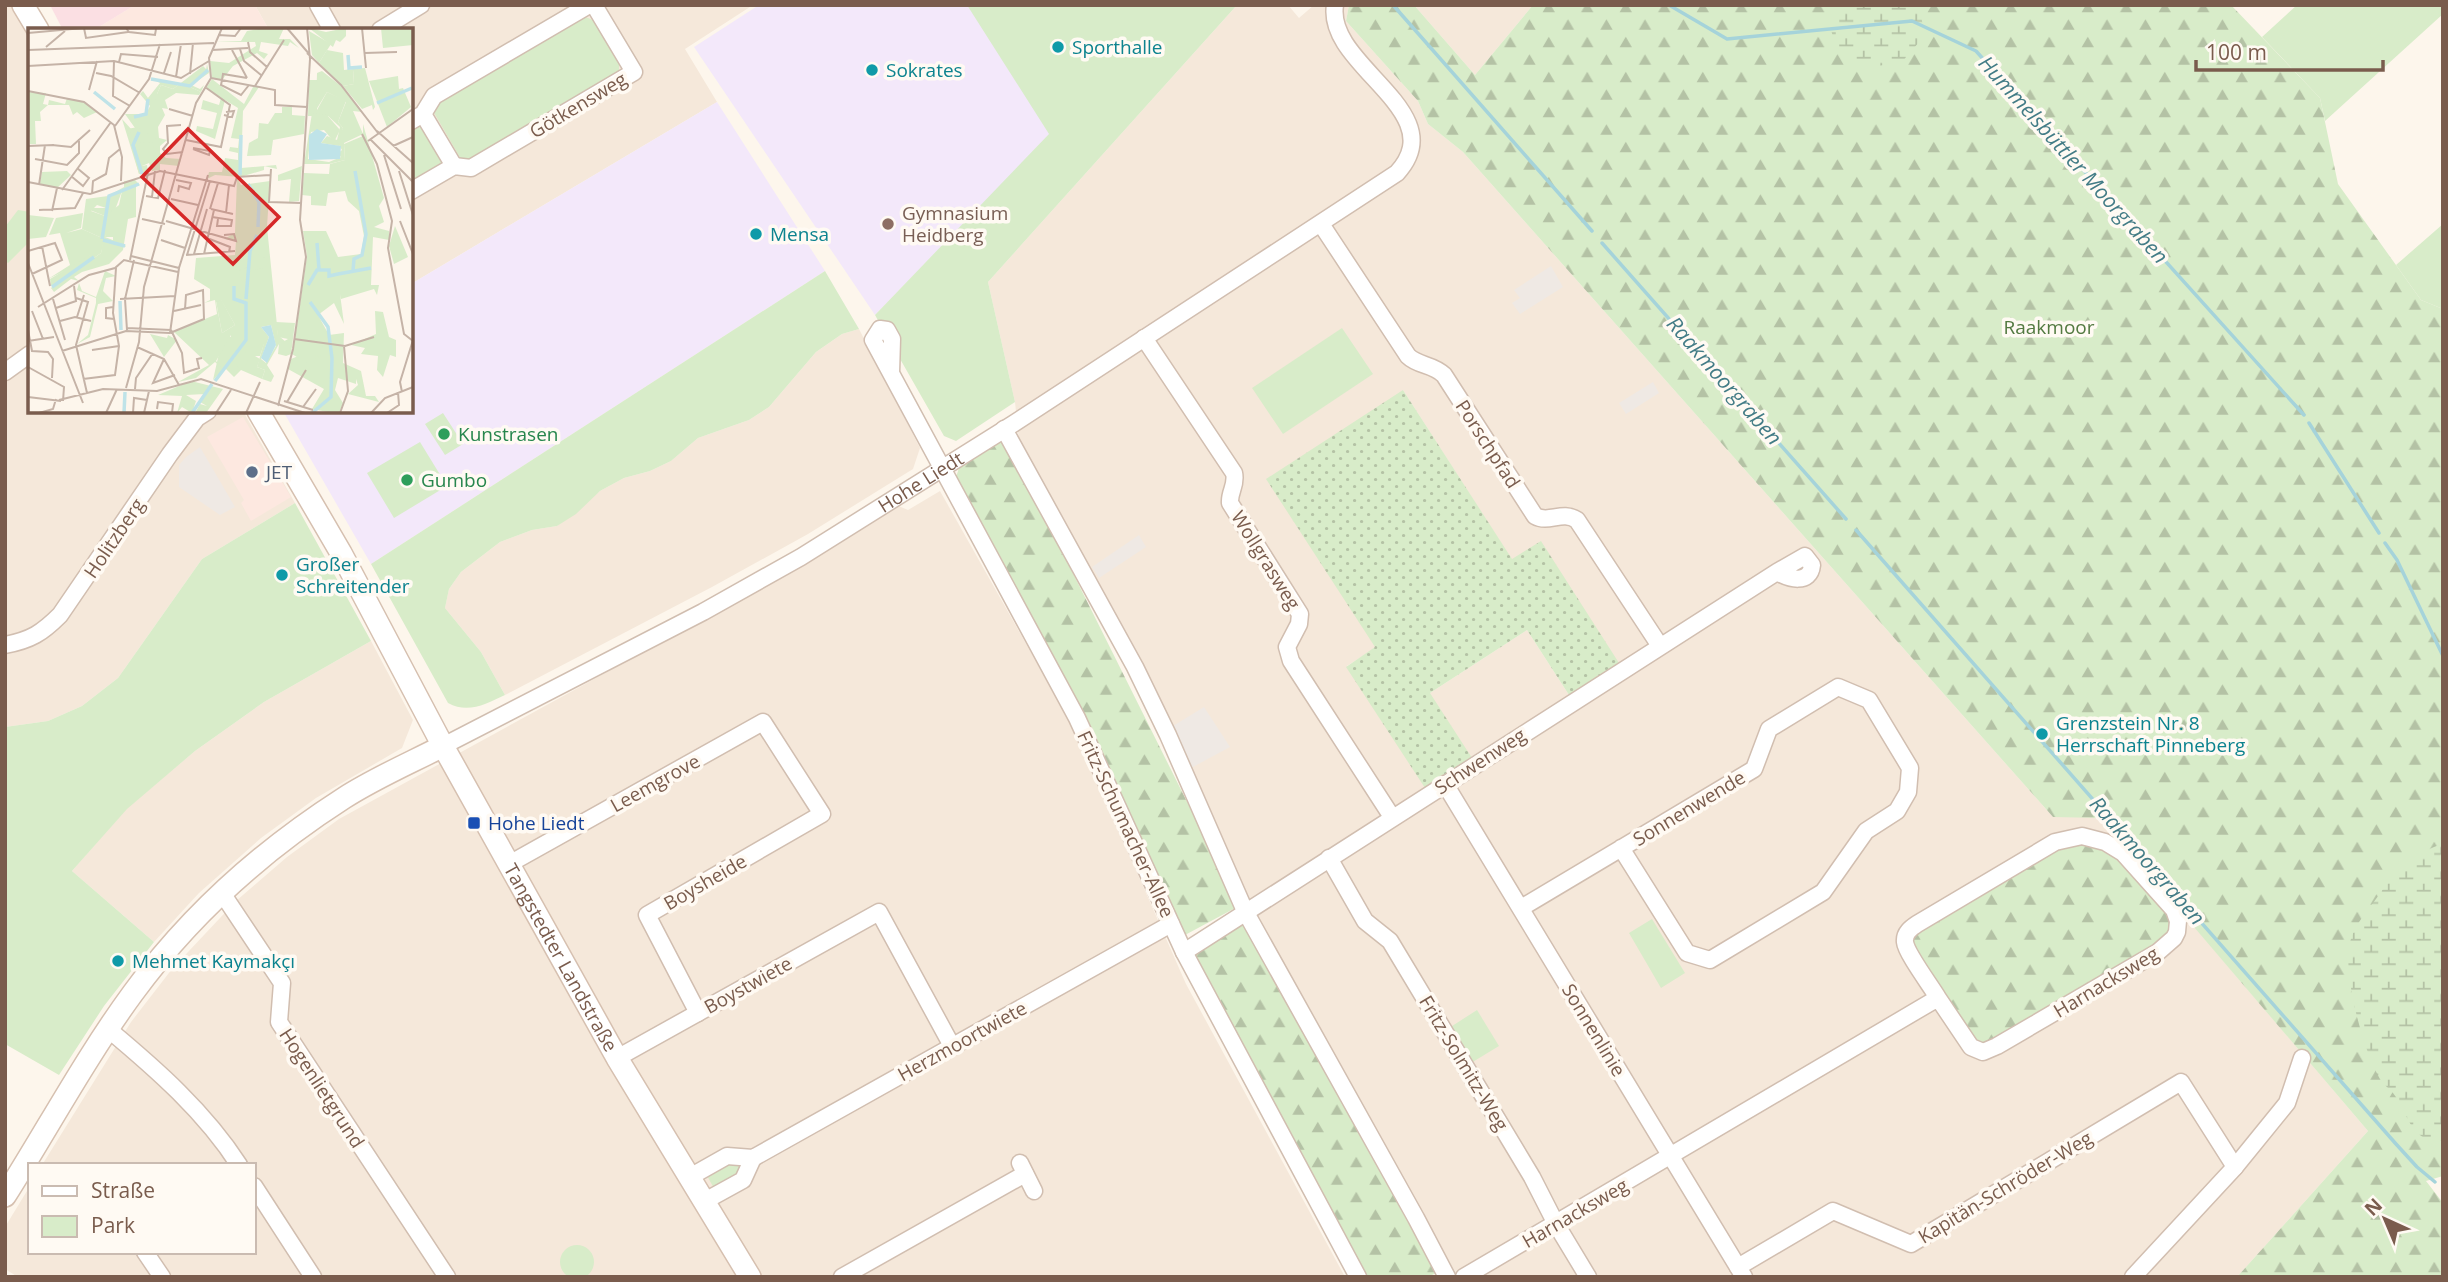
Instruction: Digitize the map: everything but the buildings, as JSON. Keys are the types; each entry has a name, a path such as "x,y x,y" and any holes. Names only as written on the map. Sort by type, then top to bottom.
{"street":[{"path":"23,5 37,28"},
{"path":"318,5 331,28"},
{"path":"383,28 421,5"},
{"name":"Götkensweg","path":"413,190 454,166 471,168 634,72 591,5 434,96 417,117 454,166"},
{"name":"Hohe Liedt","path":"37,1160 107,1029 164,954 222,892 281,842 346,797 703,612 801,557 1004,429 1397,173 1411,151 1413,136 1402,110 1346,45 1333,16 1335,5"},
{"name":"Porschpfad","path":"1321,224 1408,356 1444,375 1535,516 1546,520 1565,515 1577,520 1660,646"},
{"name":"Wollgrasweg","path":"1144,338 1234,474 1230,503 1300,614 1299,624 1287,647 1291,661 1392,817"},
{"path":"5,372 28,355"},
{"name":"Fritz-Schumacher-Allee","path":"891,373 1077,718 1184,952 1359,1277"},
{"name":"Holitzberg","path":"5,645 43,632 61,615 170,454 197,418 205,413"},
{"name":"Tangstedter Landstraße","path":"259,413 341,553 443,746 617,1058 750,1277"},
{"path":"1004,429 1135,667 1168,735 1245,911 1447,1277"},
{"name":"Schwenweg","path":"1184,952 1777,572"},
{"name":"Sonnenwende","path":"1521,908 1754,769 1769,729 1838,687 1869,699 1910,768 1908,792 1897,811 1866,831 1823,892 1710,960 1687,953 1622,848"},
{"name":"Boysheide","path":"698,1013 647,915 822,814 763,722"},
{"name":"Leemgrove","path":"509,864 763,722"},
{"name":"Sonnenlinie","path":"1445,784 1741,1272"},
{"name":"Harnacksweg","path":"2082,836 2114,846 2176,914 2177,932 2174,938 2158,951 1988,1051 1976,1051 1971,1047 1938,998 1908,950 1906,933 1917,923 2055,842 2082,836"},
{"name":"Fritz-Solmitz-Weg","path":"1329,858 1365,921 1390,941 1532,1177 1588,1277"},
{"name":"Hogenlietgrund","path":"222,892 282,982 279,1022 447,1277"},
{"name":"Boystwiete","path":"617,1058 878,912 952,1046"},
{"name":"Herzmoortwiete","path":"688,1178 727,1156 752,1158 1171,924"},
{"name":"Harnacksweg","path":"1465,1277 1938,998"},
{"path":"107,1029 150,1064 222,1139 238,1163"},
{"path":"2133,1277 2235,1167 2287,1103 2302,1058"},
{"name":"Kapitän-Schröder-Weg","path":"1741,1272 1833,1211 1910,1244 2181,1082 2235,1167"},
{"name":"Herzmoortwiete","path":"703,1202 743,1180 752,1158"},
{"path":"842,1277 1023,1168 1034,1191"},
{"name":"Hohe Liedt","path":"5,1196 28,1170"},
{"path":"256,1189 313,1277"},
{"path":"146,1254 162,1277"}],"shaded area":[{"path":"5,5 11,5 28,35 28,413 244,413 295,503 202,559 118,678 82,706 48,721 5,727"},
{"path":"50,5 135,5 97,28 62,28"},
{"path":"135,5 255,5 268,28 97,28"},
{"path":"255,5 753,5 685,49 717,102 413,283 413,28 268,28"},
{"name":"Gymnasium Heidberg","path":"759,5 1176,5 875,315 694,47"},
{"path":"1237,5 1288,5 1299,18 1314,5 1349,5 1346,21 1418,101 1428,124 1463,152 2053,817 2101,817 2368,1131 2237,1277 1455,1277 1259,922 1170,724 1019,441 1015,402 988,282","holes":["1403,390 1512,560 1541,542 1569,695 1527,630 1430,693 1347,666 1375,648"]},
{"path":"1414,5 1533,5 1475,75"},
{"path":"717,102 825,271 371,564 284,413 413,413 413,283"},
{"path":"1551,266 1563,287 1520,314 1512,303 1520,298 1514,290"},
{"path":"859,329 920,448 913,469 808,534 505,695 481,652 445,608 449,589 461,572 500,542 532,530 557,526 600,491 624,478 650,471 671,461 698,438 749,420 769,407 816,352 842,334"},
{"path":"1653,382 1659,393 1626,414 1619,403"},
{"name":"JET","path":"243,417 291,497 251,521 241,503 244,500 207,437"},
{"path":"200,447 235,507 220,515 179,487 179,465"},
{"path":"940,491 1074,729 1186,984 1345,1277 18,1277 5,1269 5,1227 28,1189 28,1254 256,1254 256,1163 43,1163 131,1022 172,969 236,901 287,857 339,819 691,626 894,504 908,510"},
{"path":"1139,535 1146,547 1099,578 1092,567"},
{"path":"371,641 413,720 402,748 316,798 261,838 199,893 154,942 72,871 126,809 195,751 264,702"},
{"path":"1204,707 1230,747 1191,768 1173,726"}],"green space":[{"path":"967,5 1237,5 988,282 1015,402 956,441 944,436 875,315 1049,134"},
{"name":"Raakmoor","path":"1349,5 1414,5 1475,75 1533,5 2231,5 2320,98 2338,184 2421,300 2443,309 2443,1176 2426,1181 2443,1203 2443,1277 2237,1277 2368,1131 2101,818 2053,817 1463,152 1428,124 1418,101 1346,21"},
{"path":"1841,5 1916,5 1919,7 1925,35 1902,62 1865,68 1838,53 1831,30"},
{"path":"2297,5 2443,5 2443,14 2325,121 2320,98 2262,37"},
{"path":"581,15 595,21 619,62 619,75 469,163 462,161 433,111 437,101"},
{"path":"423,119 449,163 413,185 413,125"},
{"path":"18,210 28,212 28,243 8,263 5,261 5,227"},
{"path":"2443,224 2443,309 2421,300 2396,265"},
{"path":"825,271 859,329 842,334 816,352 769,407 749,420 698,438 671,461 650,471 624,478 600,491 576,514 557,526 532,530 500,542 461,572 449,589 445,608 481,652 505,695 470,708 448,703 371,564"},
{"path":"1342,328 1373,374 1283,434 1252,388"},
{"path":"1403,390 1512,559 1541,541 1619,663 1569,695 1527,630 1430,693 1472,758 1425,788 1346,667 1375,647 1266,479"},
{"name":"Kunstrasen","path":"443,413 463,444 445,455 425,424"},
{"path":"1005,437 1239,906 1185,935 1075,698 956,477 960,465"},
{"name":"Gumbo","path":"420,442 447,486 394,518 367,473"},
{"path":"295,503 371,641 264,702 195,751 127,809 72,871 154,942 104,1006 59,1075 5,1044 5,727 48,721 82,706 118,678 202,559"},
{"path":"2080,841 2110,848 2166,910 2172,922 2168,935 2160,943 1985,1047 1969,1037 1914,946 1914,937 1917,932 2055,848"},
{"path":"2443,844 2443,1141 2423,1137 2416,1132 2399,1101 2375,1070 2356,1014 2348,956 2355,928 2387,884 2425,851"},
{"path":"1652,919 1685,973 1661,988 1629,933"},
{"path":"1242,921 1436,1273 1428,1277 1367,1277 1193,953"},
{"path":"1477,1010 1499,1046 1471,1063 1449,1028"},
{"path":"728,1159 744,1164 741,1177 716,1192 705,1172"},
{"path":"577,1245 589,1250 594,1262 589,1274 577,1279 565,1274 560,1262 565,1250"}],"waterway":[{"name":"Raakmoorgraben","path":"1393,5 1592,231"},
{"name":"Hummelsbüttler Moorgraben","path":"1669,5 1727,39 1912,21 1976,51 2304,415"},
{"name":"Raakmoorgraben","path":"1602,243 1846,519"},
{"name":"Hummelsbüttler Moorgraben","path":"2309,423 2379,533"},
{"name":"Raakmoorgraben","path":"1856,530 2396,1144 2435,1182"},
{"name":"Hummelsbüttler Moorgraben","path":"2385,543 2397,560 2443,656"}],"place":[{"name":"Sporthalle","path":"1058,47"},
{"name":"Sokrates","path":"872,70"},
{"name":"Gymnasium Heidberg","path":"888,224"},
{"name":"Mensa","path":"756,234"},
{"name":"Kunstrasen","path":"444,434"},
{"name":"JET","path":"252,472"},
{"name":"Gumbo","path":"407,480"},
{"name":"Großer Schreitender","path":"282,575"},
{"name":"Grenzstein Nr. 8 Herrschaft Pinneberg","path":"2042,734"},
{"name":"Hohe Liedt","path":"474,823"},
{"name":"Mehmet Kaymakçı","path":"118,961"}]}
